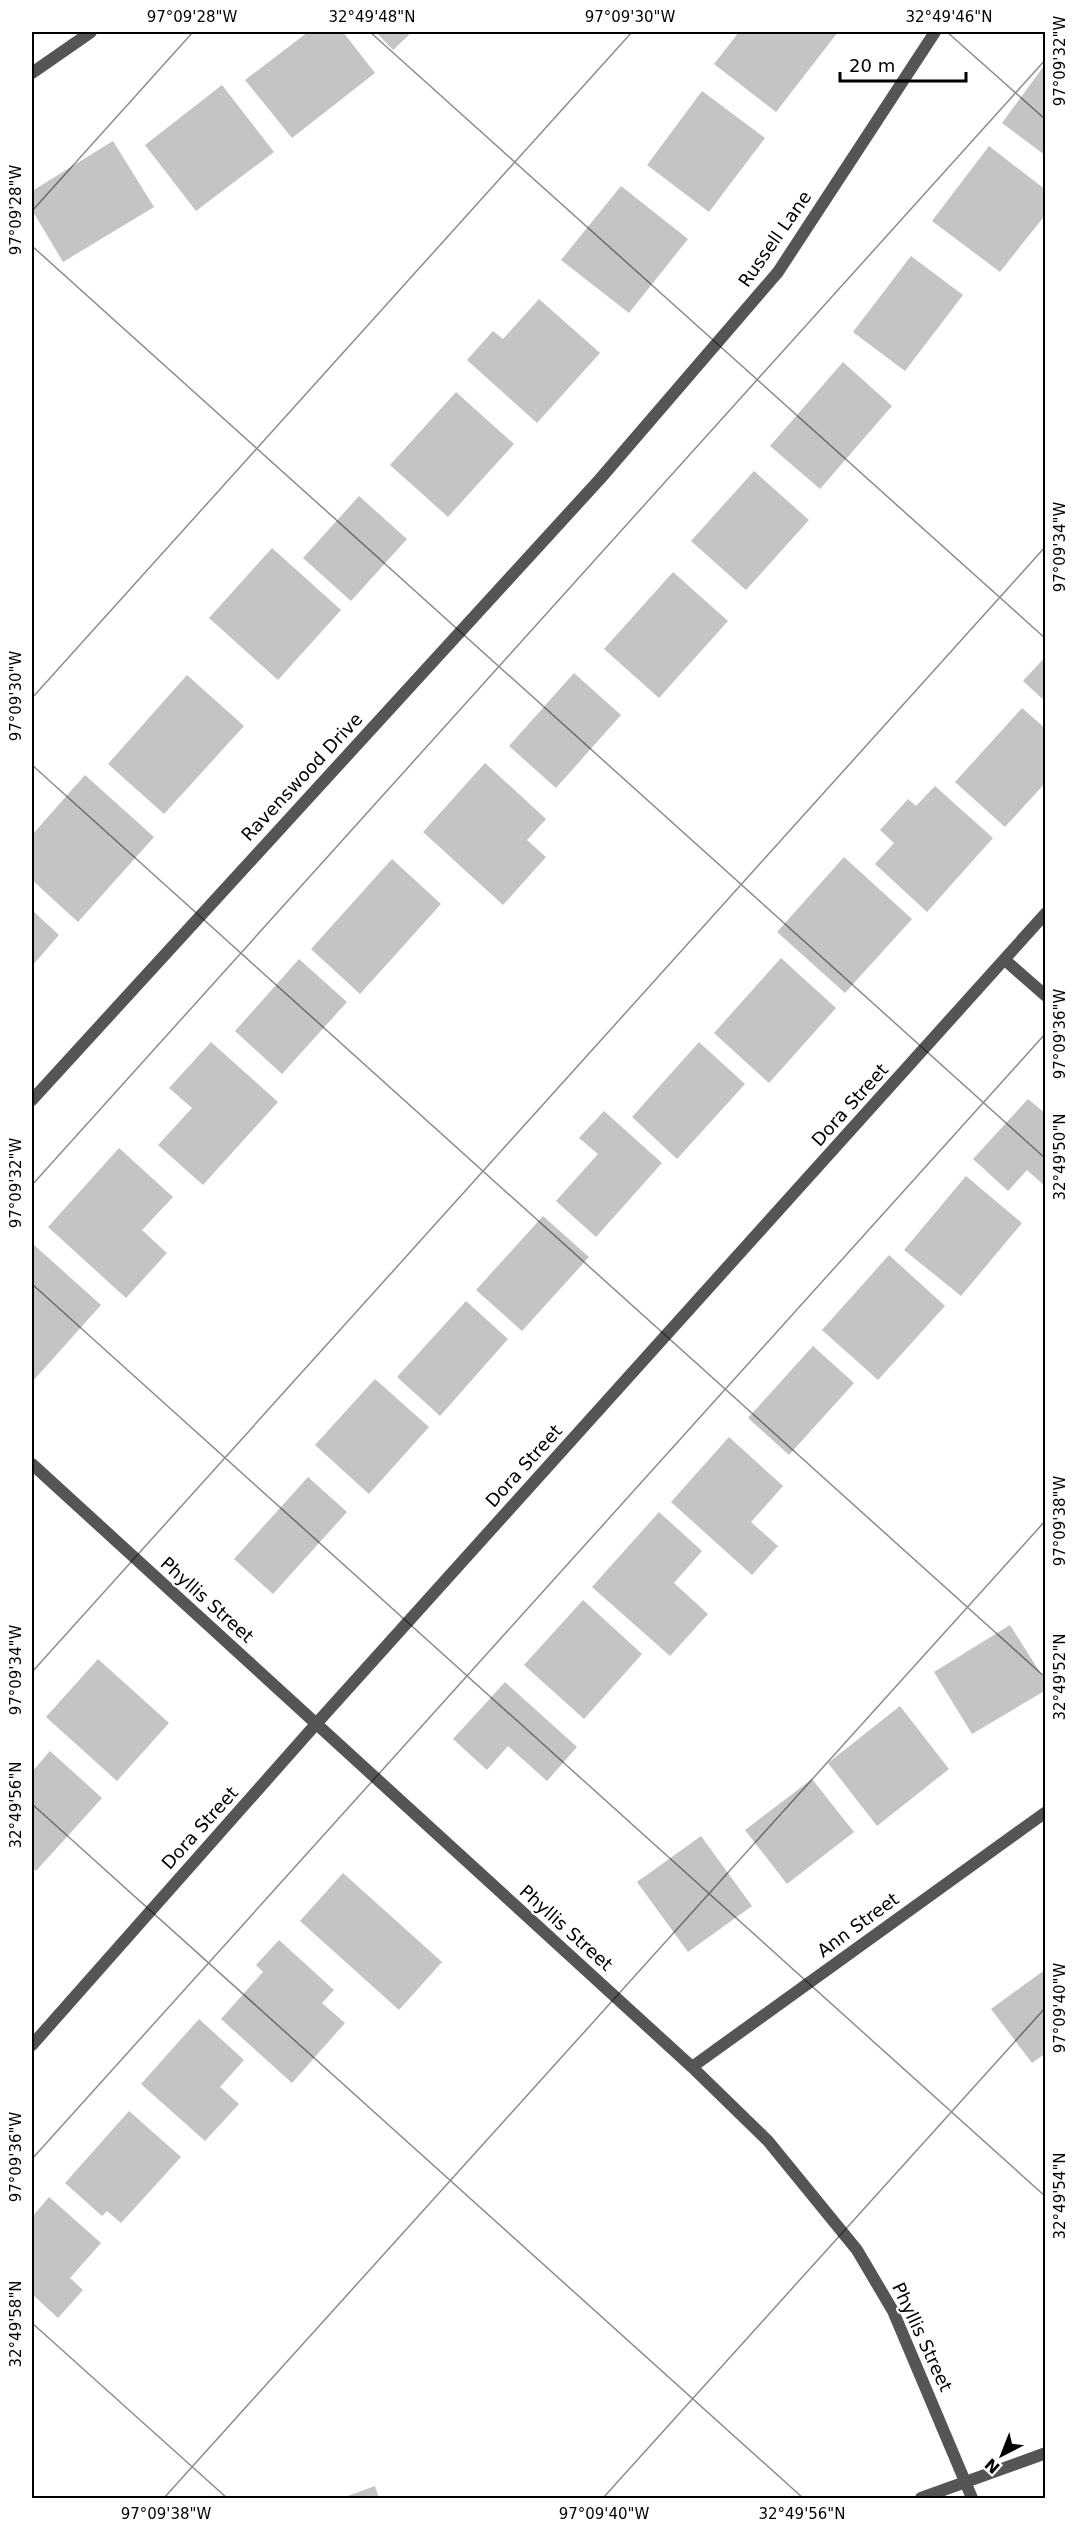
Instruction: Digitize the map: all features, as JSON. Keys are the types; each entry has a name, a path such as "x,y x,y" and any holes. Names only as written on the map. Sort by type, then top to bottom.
{"street":[{"path":"32,74 91,32"},
{"name":"Russell Lane","path":"600,479 778,272 935,32"},
{"name":"Ravenswood Drive","path":"32,1100 600,479"},
{"name":"Dora Street","path":"32,2045 316,1724 1046,913"},
{"path":"1005,960 1046,996"},
{"name":"Phyllis Street","path":"32,1464 692,2067 768,2141 857,2250 893,2311 972,2499"},
{"name":"Ann Street","path":"692,2067 1046,1812"},
{"path":"921,2499 1046,2453"}],"building":[{"path":"308,32 343,32 375,73 292,138 245,80"},
{"path":"376,32 412,32 393,50"},
{"path":"739,32 838,32 776,112 714,64"},
{"path":"1046,63 1046,156 1002,123"},
{"path":"222,85 274,152 196,211 145,145"},
{"path":"702,91 765,138 709,212 647,165"},
{"path":"113,141 154,207 63,262 32,210 32,191"},
{"path":"989,146 1046,190 1046,214 1000,272 932,221"},
{"path":"621,186 688,239 629,313 561,260"},
{"path":"911,256 963,295 905,371 853,332"},
{"path":"539,299 600,353 537,423 467,360 493,331 503,339"},
{"path":"843,362 892,406 820,489 770,446"},
{"path":"456,392 514,444 448,517 390,465"},
{"path":"754,471 809,520 746,590 691,541"},
{"path":"359,496 407,539 351,601 303,558"},
{"path":"272,548 341,610 278,680 209,618"},
{"path":"673,572 728,621 659,698 604,649"},
{"path":"1046,656 1046,702 1023,681"},
{"path":"574,673 621,715 556,788 509,746"},
{"path":"187,675 244,726 164,814 108,764"},
{"path":"1022,708 1046,729 1046,782 1005,827 955,782"},
{"path":"485,763 546,819 527,840 546,857 503,905 423,832"},
{"path":"85,775 154,837 78,922 32,880 32,835"},
{"path":"935,786 993,838 927,912 875,864 894,843 880,830 908,799 916,806"},
{"path":"844,857 912,919 845,993 777,932"},
{"path":"392,859 441,904 360,994 311,949"},
{"path":"32,910 59,935 32,966"},
{"path":"781,958 836,1008 769,1083 714,1033"},
{"path":"299,959 347,1002 282,1074 235,1031"},
{"path":"211,1042 278,1102 203,1185 158,1145 192,1108 169,1088"},
{"path":"699,1042 745,1084 677,1159 632,1117"},
{"path":"1028,1099 1046,1114 1046,1187 1027,1170 1008,1191 973,1159"},
{"path":"604,1111 662,1163 596,1237 556,1201 598,1154 579,1138"},
{"path":"119,1148 173,1197 142,1230 167,1253 126,1298 48,1227"},
{"path":"966,1176 1022,1223 961,1296 904,1250"},
{"path":"543,1216 589,1257 522,1331 476,1290"},
{"path":"34,1245 101,1305 32,1382 32,1248"},
{"path":"889,1255 945,1306 878,1380 822,1330"},
{"path":"466,1301 508,1339 440,1416 397,1377"},
{"path":"813,1346 854,1383 789,1455 748,1418"},
{"path":"375,1379 429,1427 369,1494 315,1445"},
{"path":"729,1437 783,1486 751,1522 778,1546 752,1575 671,1502"},
{"path":"308,1477 347,1512 273,1594 234,1559"},
{"path":"659,1512 702,1551 674,1583 708,1614 670,1656 592,1587"},
{"path":"583,1600 642,1654 584,1719 524,1665"},
{"path":"1010,1625 1046,1682 1046,1690 972,1734 934,1672"},
{"path":"98,1659 169,1723 117,1781 46,1717"},
{"path":"505,1682 577,1747 547,1781 508,1746 487,1770 453,1739"},
{"path":"900,1706 949,1769 877,1826 828,1763"},
{"path":"50,1751 102,1798 36,1871 32,1867 32,1772"},
{"path":"812,1779 854,1832 787,1884 745,1830"},
{"path":"701,1836 752,1906 688,1952 637,1882"},
{"path":"343,1873 442,1962 399,2010 300,1921"},
{"path":"279,1940 334,1990 322,2003 345,2023 292,2083 221,2019 263,1972 256,1965"},
{"path":"1046,1969 1046,2053 1032,2063 991,2009"},
{"path":"199,2019 244,2060 220,2087 239,2104 205,2141 141,2084"},
{"path":"129,2111 181,2157 121,2223 107,2211 102,2216 65,2183"},
{"path":"49,2197 101,2243 70,2278 83,2290 58,2318 32,2294 32,2217"},
{"path":"375,2486 379,2498 342,2498"}]}
